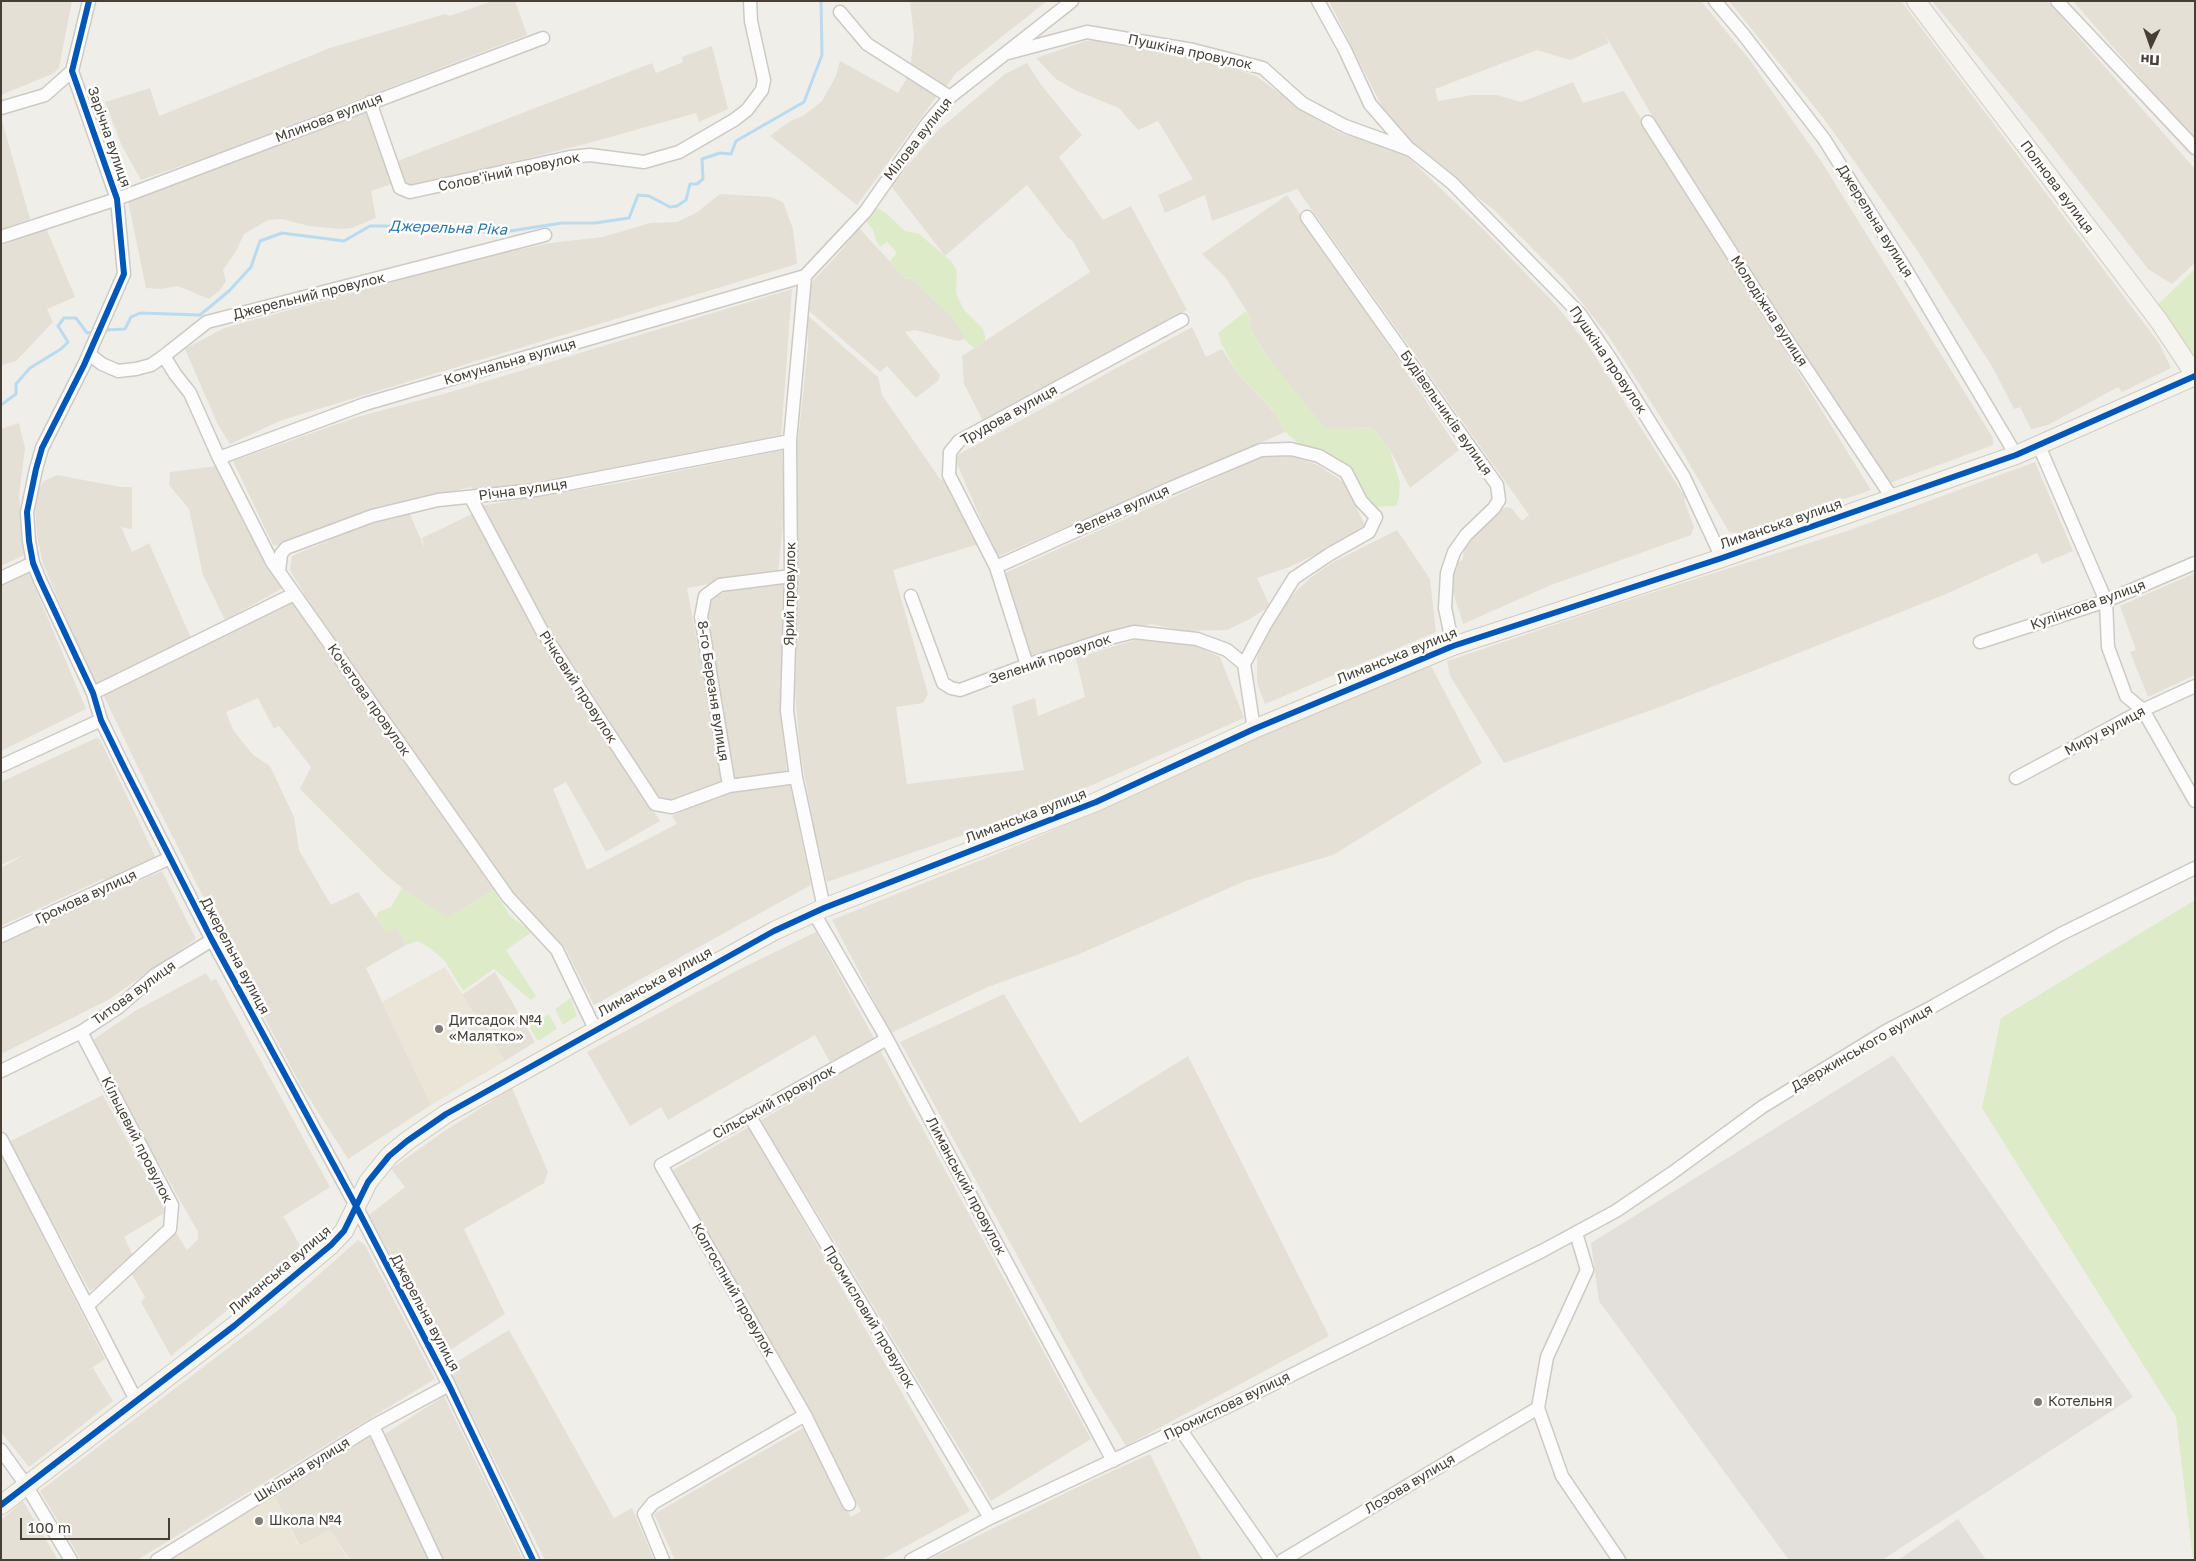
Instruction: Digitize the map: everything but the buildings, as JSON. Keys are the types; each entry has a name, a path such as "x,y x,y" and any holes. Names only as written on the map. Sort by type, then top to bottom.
{"street":[{"name":"Солов'їний провулок","path":"370,102 400,188 410,192 570,157 590,155 644,162 678,152 734,120 747,110 762,90 764,80 751,21 750,1"},
{"name":"Мілова вулиця","path":"805,276 865,212 926,125 950,97 1072,1"},
{"name":"Пушкіна провулок","path":"1318,1 1345,50 1370,104 1411,150 1452,184 1580,314 1610,358 1684,477 1722,558"},
{"name":"Джерельна вулиця","path":"1715,1 1743,34 1824,139 2016,455"},
{"name":"Полнова вулиця","path":"1916,1 2159,321 2195,376"},
{"path":"2057,1 2195,148"},
{"path":"1,108 45,95 72,71 90,4"},
{"path":"840,12 867,44 950,97"},
{"name":"Пушкіна провулок","path":"1008,53 1087,32 1193,50 1263,68 1302,103 1345,126 1411,150"},
{"name":"Млинова вулиця","path":"1,237 117,199 543,38"},
{"name":"Зарічна вулиця","path":"72,71 117,199 124,274 91,350"},
{"name":"Молодіжна вулиця","path":"1648,122 1789,343 1893,499"},
{"name":"Будівельників вулиця","path":"1307,218 1497,485 1499,500 1494,508 1466,535 1454,552 1447,573 1446,608 1453,646"},
{"name":"Джерельний провулок","path":"91,350 102,364 118,371 136,369 151,365 207,322 545,235"},
{"name":"Ярий провулок","path":"805,276 790,441 791,576 787,711 796,777 819,910"},
{"name":"Комунальна вулиця","path":"219,458 365,404 805,276"},
{"name":"Трудова вулиця","path":"996,567 950,475 950,452 959,441 1182,320"},
{"name":"Джерельна вулиця","path":"91,350 46,441 36,469 27,512 29,541 40,580 93,693 101,720 170,858 212,940 356,1206 449,1385 533,1560"},
{"name":"Кочетова провулок","path":"164,356 190,393 219,458 280,572 294,594 508,897 557,950 595,1029"},
{"name":"Лиманська вулиця","path":"1,1505 234,1326 331,1245 344,1231 368,1182 389,1156 407,1141 446,1114 595,1029 774,931 819,910 1096,802 1254,729 1453,646 1722,558 2016,455 2195,376"},
{"name":"Річна вулиця","path":"280,572 281,554 286,548 372,516 438,500 536,490 790,441"},
{"path":"2039,446 2106,601 2108,647 2126,696 2143,710 2195,801"},
{"name":"Зелена вулиця","path":"996,567 1171,488 1261,450 1291,449 1319,456 1346,472 1361,501 1376,517 1369,532 1330,554 1294,578 1266,623 1244,664"},
{"name":"Річковий провулок","path":"470,498 542,631 655,804 672,807 729,786 796,777"},
{"path":"1,578 34,563"},
{"name":"Кулінкова вулиця","path":"1980,642 2106,601 2195,564"},
{"path":"996,567 1027,665"},
{"name":"8-го Березня вулиця","path":"729,786 701,617 705,596 720,585 791,576"},
{"path":"93,693 294,594"},
{"name":"Зелений провулок","path":"911,596 943,683 951,688 960,690 1027,665 1134,632 1197,638 1226,650 1244,664"},
{"path":"1244,664 1254,729"},
{"name":"Миру вулиця","path":"2016,778 2143,710 2195,686"},
{"path":"1,766 101,720"},
{"name":"Громова вулиця","path":"1,936 170,858"},
{"name":"Дзержинського вулиця","path":"1542,1251 1616,1211 1672,1173 1762,1107 1886,1030 1930,1008 2061,934 2195,868"},
{"name":"Лиманський провулок","path":"819,910 1113,1461"},
{"name":"Титова вулиця","path":"1,1071 81,1032 119,1007 155,975 212,940"},
{"name":"Кільцевий провулок","path":"81,1032 172,1205 170,1229 86,1306"},
{"name":"Сільський провулок","path":"661,1165 887,1039"},
{"name":"Промисловий провулок","path":"749,1115 990,1518"},
{"path":"1,1139 136,1400"},
{"name":"Колгоспний провулок","path":"661,1165 805,1414 849,1504"},
{"path":"1576,1233 1587,1270 1547,1357 1538,1408 1562,1476 1618,1560"},
{"name":"Промислова вулиця","path":"911,1560 990,1518 1180,1429 1542,1251"},
{"name":"Шкільна вулиця","path":"157,1560 373,1426 449,1385"},
{"name":"Лозова вулиця","path":"1283,1560 1538,1408"},
{"path":"663,1560 644,1514 653,1503 805,1414"},
{"path":"373,1426 436,1560"},
{"path":"1180,1429 1271,1560"},
{"path":"1,1450 26,1485 71,1560"}],"shaded area":[{"path":"1,1 72,1 59,68 52,74 1,95"},
{"path":"492,1 515,1 527,35 215,154 141,180 121,144 105,102 150,88 159,116 330,48 445,14 450,16"},
{"path":"910,1 1047,1 956,73 944,89 910,68 914,37"},
{"path":"1329,1 1701,1 1749,59 1821,161 1993,438 1993,445 1887,484 1651,114 1602,29 1609,43 1570,60 1537,50 1435,89 1438,101 1472,95 1497,95 1521,102 1573,82 1583,103 1624,91 1871,490 1743,534 1729,532 1679,446 1609,337 1564,280 1494,210 1421,153 1384,111"},
{"path":"1729,1 1901,1 2159,343 2171,368 2122,392 2118,387 2048,425 2031,429 2020,407 2014,409 1993,368 1917,250 1825,120"},
{"path":"1932,1 2047,1 2195,169 2195,263 2172,284 2148,269 2035,125"},
{"path":"2073,1 2195,1 2195,141 2141,79"},
{"path":"1102,39 1215,61 1256,76 1311,116 1340,133 1381,145 1406,155 1487,233 1556,305 1588,345 1685,497 1684,500 1694,527 1691,535 1551,585 1463,624 1453,592 1452,565 1463,560 1464,547 1478,528 1492,516 1506,507 1511,508 1522,521 1529,515 1297,189 1212,221 1205,195 1165,213 1158,195 1193,179 1158,121 1138,130 1119,108 1077,91 1056,79 1036,58 1086,41"},
{"path":"712,46 728,109 699,122 696,113 589,143 411,187 401,180 395,162 652,63 656,73 683,62 682,57"},
{"path":"840,61 898,93 908,76 937,96 857,205 770,136 790,121 803,116 822,101 836,76"},
{"path":"1027,63 1042,86 1082,135 1059,157 1103,220 1131,206 1187,310 983,421 964,384 962,356 1090,272 1072,240 1068,238 1027,185 945,256 891,186 936,132 1005,74"},
{"path":"368,112 394,183 371,191 376,218 352,228 340,229 309,226 282,219 268,220 244,234 236,251 223,270 226,281 220,290 209,299 178,286 161,289 146,288 128,201"},
{"path":"1,117 30,219 1,230"},
{"path":"720,194 771,197 783,202 793,229 797,264 282,420 230,444 218,425 185,349 224,328 476,259 550,243 603,237 650,223 677,222 696,213"},
{"path":"1287,195 1459,450 1410,488 1390,450 1372,427 1325,429 1272,364 1249,327 1251,318 1225,277 1202,254"},
{"path":"46,228 75,297 47,309 53,322 16,361 1,365 1,246"},
{"path":"859,228 906,279 911,278 956,321 963,331 965,339 958,341 915,330 905,332 940,375 938,381 916,398 887,366 880,372 807,309 809,285"},
{"path":"792,289 781,437 585,478 473,492 471,487 363,513 279,546 273,545 233,461 357,417 447,393"},
{"path":"807,315 878,377 882,395 940,479 947,481 979,544 893,570 928,694 923,703 896,707 907,784 1024,770 1012,706 1035,698 1038,716 1085,697 1076,658 1135,640 1162,638 1195,645 1220,657 1244,718 1033,811 827,882 814,828 800,750 795,694 797,603 796,460 808,346"},
{"path":"1192,327 1206,357 1222,349 1238,374 1275,413 1285,432 997,557 955,459 959,454"},
{"path":"19,423 25,448 19,496 24,555 1,566 1,429"},
{"path":"782,450 785,506 778,572 687,588 722,776 721,782 669,801 658,797 583,679 547,628 480,506 625,482"},
{"path":"1282,453 1318,465 1345,483 1367,530 1289,567 1257,578 1270,606 1248,620 1227,630 1184,631 1151,624 1107,634 1030,659 1005,573 1269,454"},
{"path":"2035,462 2073,551 2042,564 2037,553 1946,594 1665,705 1504,763 1450,676 1447,661 1616,604 1847,531"},
{"path":"217,466 283,588 225,620 203,575 189,509 169,485 170,472"},
{"path":"57,475 121,487 132,487 132,529 121,527 132,552 149,543 191,638 96,687 43,564 37,535 34,494 44,481"},
{"path":"409,512 425,549 422,538 472,514 525,612 572,688 660,821 606,852 566,782 553,789 587,870 677,824 672,816 693,806 734,791 790,784 811,885 594,1005 564,946 560,947 509,889 316,614 290,570 292,556 353,530"},
{"path":"1397,530 1430,579 1436,632 1265,704 1257,683 1257,658 1260,643 1290,597 1309,579 1330,564"},
{"path":"29,573 86,709 1,751 1,585"},
{"path":"2195,573 2195,675 2148,697 2130,652 2136,650 2120,606"},
{"path":"783,583 782,726 787,772 736,781 731,774 706,619 713,598 727,591"},
{"path":"292,602 494,890 448,918 412,896 386,875 300,789 311,767 279,726 274,729 258,698 226,712 233,730 253,755 270,766 294,817 299,850 331,905 358,892 386,932 396,926 406,945 366,968 431,1105 348,1159 300,1084 262,1013 143,778 102,692 235,631"},
{"path":"1430,664 1482,763 1333,855 1245,881 1077,955 988,987 891,1033 832,920 1026,842 1133,795 1268,731"},
{"path":"96,738 100,739 156,858 109,882 103,879 1,926 1,868 25,854 1,865 1,782"},
{"path":"162,871 196,939 108,1000 1,1054 1,942"},
{"path":"816,932 874,1038 830,1062 815,1035 668,1120 661,1107 630,1126 587,1052 738,970"},
{"name":"Дитсадок №4 «Малятко»","path":"445,967 505,1061 431,1105 382,1002"},
{"path":"495,972 535,1042 505,1061 462,995"},
{"path":"206,973 211,981 216,979 330,1187 279,1219 284,1217 302,1249 171,1356 141,1302 145,1297 131,1273 175,1231 187,1250 198,1239 198,1232 90,1042 135,1011"},
{"path":"1004,994 1080,1123 1188,1056 1329,1336 1126,1446 1088,1385 900,1042"},
{"path":"880,1050 1091,1439 991,1501 760,1121"},
{"path":"1893,1055 2133,1397 1882,1560 1789,1560 1599,1301 1591,1243"},
{"path":"512,1088 548,1172 544,1183 464,1229 505,1314 444,1354 369,1215 405,1187 391,1169 443,1132"},
{"path":"103,1095 166,1212 124,1237 134,1258 90,1291 9,1142"},
{"path":"749,1127 970,1511 881,1560 675,1560 654,1514 803,1428 851,1517 861,1511 671,1171"},
{"path":"1,1154 105,1359 87,1371 93,1368 113,1401 29,1467 1,1432"},
{"path":"358,1240 365,1245 435,1379 137,1560 81,1560 40,1491 281,1308"},
{"path":"509,1330 614,1518 632,1508 654,1560 545,1560 448,1367"},
{"path":"444,1396 523,1560 444,1560 385,1434"},
{"path":"370,1437 429,1560 350,1560 330,1530 300,1546 273,1494"},
{"path":"1150,1454 1202,1560 928,1560 1082,1485"},
{"name":"Школа №4","path":"273,1494 299,1546 330,1530 349,1560 171,1560"},
{"path":"23,1501 58,1560 1,1560 1,1520"},
{"path":"1958,1519 1986,1560 1898,1560"}],"green space":[{"path":"875,207 886,213 905,231 919,234 951,261 957,271 956,293 964,310 983,329 985,336 985,341 975,349 966,341 956,321 911,278 906,279 890,261 897,253 887,242 880,247 873,230 865,220"},
{"path":"2195,269 2195,364 2155,307"},
{"path":"1246,311 1251,318 1249,327 1266,355 1325,428 1372,427 1390,450 1400,483 1399,499 1396,506 1375,507 1350,472 1336,459 1299,444 1285,432 1273,410 1238,374 1222,345 1218,333"},
{"path":"402,888 448,918 494,890 510,916 532,932 506,950 536,996 531,1000 494,969 463,991 445,961 431,949 418,941 406,945 396,927 387,933 376,919 378,912 391,907"},
{"path":"2195,900 2195,1560 2193,1560 2176,1417 1982,1108 2001,1018"},
{"path":"571,998 577,1016 563,1025 555,1009"},
{"path":"549,1014 557,1029 538,1041 529,1026"}],"waterway":[{"name":"Джерельна Ріка","path":"104,330 125,329 131,317 140,313 200,315 229,291 251,267 260,241 282,233 344,241 370,226 408,226 497,233 562,223 595,223 629,218 638,195 649,196 670,207 677,206 686,200 690,184 697,184 703,179 702,159 720,153 731,154 736,141 804,102 822,55 821,1"},
{"name":"Джерельна Ріка","path":"1,405 16,394 16,384 30,368 61,349 68,342 58,326 64,318 76,318 87,333 95,332"}],"cycle path":[{"path":"89,1 72,71 117,199 124,274 84,365 42,448 27,512 33,563 93,693 101,720 124,767 212,940 356,1206 449,1385 533,1560"},
{"path":"1,1505 234,1326 331,1245 344,1231 368,1182 389,1156 407,1141 446,1114 774,931 824,908 1096,802 1254,729 1453,646 1722,558 2016,455 2195,376"}],"place":[{"name":"Дитсадок №4 «Малятко»","path":"439,1029"},
{"name":"Котельня","path":"2038,1402"},
{"name":"Школа №4","path":"259,1521"}]}
